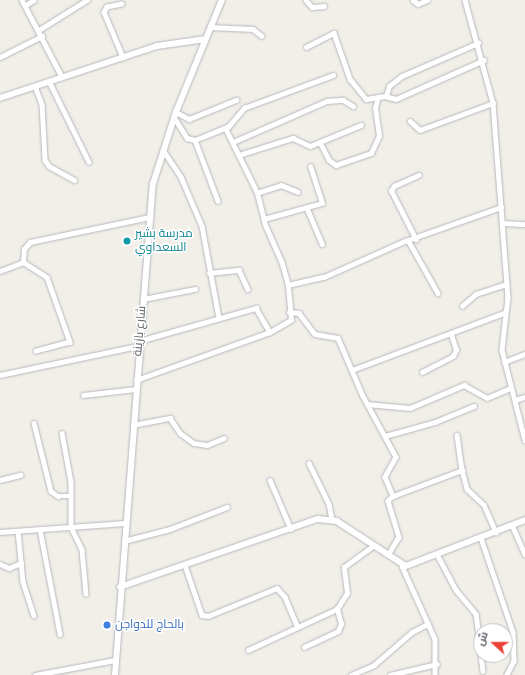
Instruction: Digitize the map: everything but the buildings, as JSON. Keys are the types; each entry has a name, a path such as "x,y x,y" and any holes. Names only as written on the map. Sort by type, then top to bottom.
{"street":[{"path":"22,0 39,30 62,77"},
{"path":"26,5 34,0"},
{"path":"39,30 87,0"},
{"name":"شارع بازينة","path":"115,675 138,344 153,184 175,115 222,0"},
{"path":"306,0 312,8 324,6"},
{"path":"413,0 418,4 427,0"},
{"path":"465,0 484,60 493,103 508,305 504,313 502,339 504,362 525,440"},
{"path":"122,4 107,7 104,12 123,57"},
{"path":"210,27 253,29 262,36"},
{"path":"306,47 334,34 351,81 365,99 386,96 396,99 484,60"},
{"path":"0,57 42,36"},
{"path":"0,98 163,45 206,39"},
{"path":"386,96 388,86 402,76 478,43"},
{"path":"175,115 187,138 195,140 225,128 244,108 332,75"},
{"path":"49,81 89,162"},
{"path":"35,86 42,104 45,160 49,166 74,180"},
{"path":"320,142 329,160 336,165 371,153 379,136 375,108 378,97"},
{"path":"175,115 189,119 236,100"},
{"path":"233,142 329,100 342,100 353,106"},
{"path":"410,121 420,130 493,103"},
{"path":"239,155 293,138 307,147 361,125"},
{"path":"136,380 270,332 289,323 288,285 264,219 257,193 225,128"},
{"path":"195,140 218,201"},
{"path":"163,150 193,202 202,226 209,273 219,318"},
{"path":"264,219 307,208 322,201 310,167"},
{"path":"416,240 391,191 394,186 419,175"},
{"path":"257,193 281,185 298,192"},
{"path":"288,285 324,278 408,240 416,240 501,207"},
{"path":"307,208 322,244"},
{"path":"23,262 24,249 30,242 150,217"},
{"path":"503,223 525,224"},
{"path":"408,240 438,293"},
{"path":"0,270 23,262"},
{"path":"23,262 47,277 70,342 36,351"},
{"path":"209,273 239,270 248,289"},
{"path":"462,306 476,294 506,284"},
{"path":"143,300 195,289"},
{"path":"0,375 138,344 219,318 256,308 270,332"},
{"path":"289,312 299,313 315,334 338,338 367,404 385,436 396,461 386,474 393,496"},
{"path":"352,370 451,335 504,313"},
{"path":"422,372 453,356 456,350 451,335"},
{"path":"504,362 525,354"},
{"path":"367,404 410,408 464,385 487,398 511,388"},
{"path":"83,395 136,389"},
{"path":"515,400 525,397"},
{"path":"385,436 435,422 474,406"},
{"path":"133,424 170,418 180,433 194,443 207,445 224,438"},
{"path":"34,423 51,490 58,496 70,496"},
{"path":"62,434 70,496 71,527 82,550 86,594"},
{"path":"457,435 462,470 467,489 484,505 496,532"},
{"path":"309,464 329,504 332,519"},
{"path":"388,556 400,537 388,501 393,496 462,470"},
{"path":"0,480 20,475"},
{"path":"270,480 291,529"},
{"path":"124,541 170,529 227,507"},
{"path":"120,587 318,519 332,519 402,566 435,639 437,664 435,675"},
{"path":"402,566 438,556 525,520"},
{"path":"0,532 125,523"},
{"path":"512,525 525,554"},
{"path":"40,529 60,634"},
{"path":"18,531 21,563 34,615"},
{"path":"481,538 513,632 514,661 507,675"},
{"path":"248,650 336,609 347,593 344,566 373,546"},
{"path":"438,556 456,590 476,614 477,623"},
{"path":"0,564 8,568 21,563"},
{"path":"185,565 202,615 208,616 278,588 297,626"},
{"path":"304,647 338,631 341,624 336,609"},
{"path":"351,675 374,665 412,632 428,624"},
{"path":"35,675 115,660"},
{"path":"482,663 483,671"},
{"path":"390,675 437,664"}],"place":[{"name":"مدرسة بشير السعداوي","path":"127,241"},
{"name":"بالحاج للدواجن","path":"107,625"}]}
